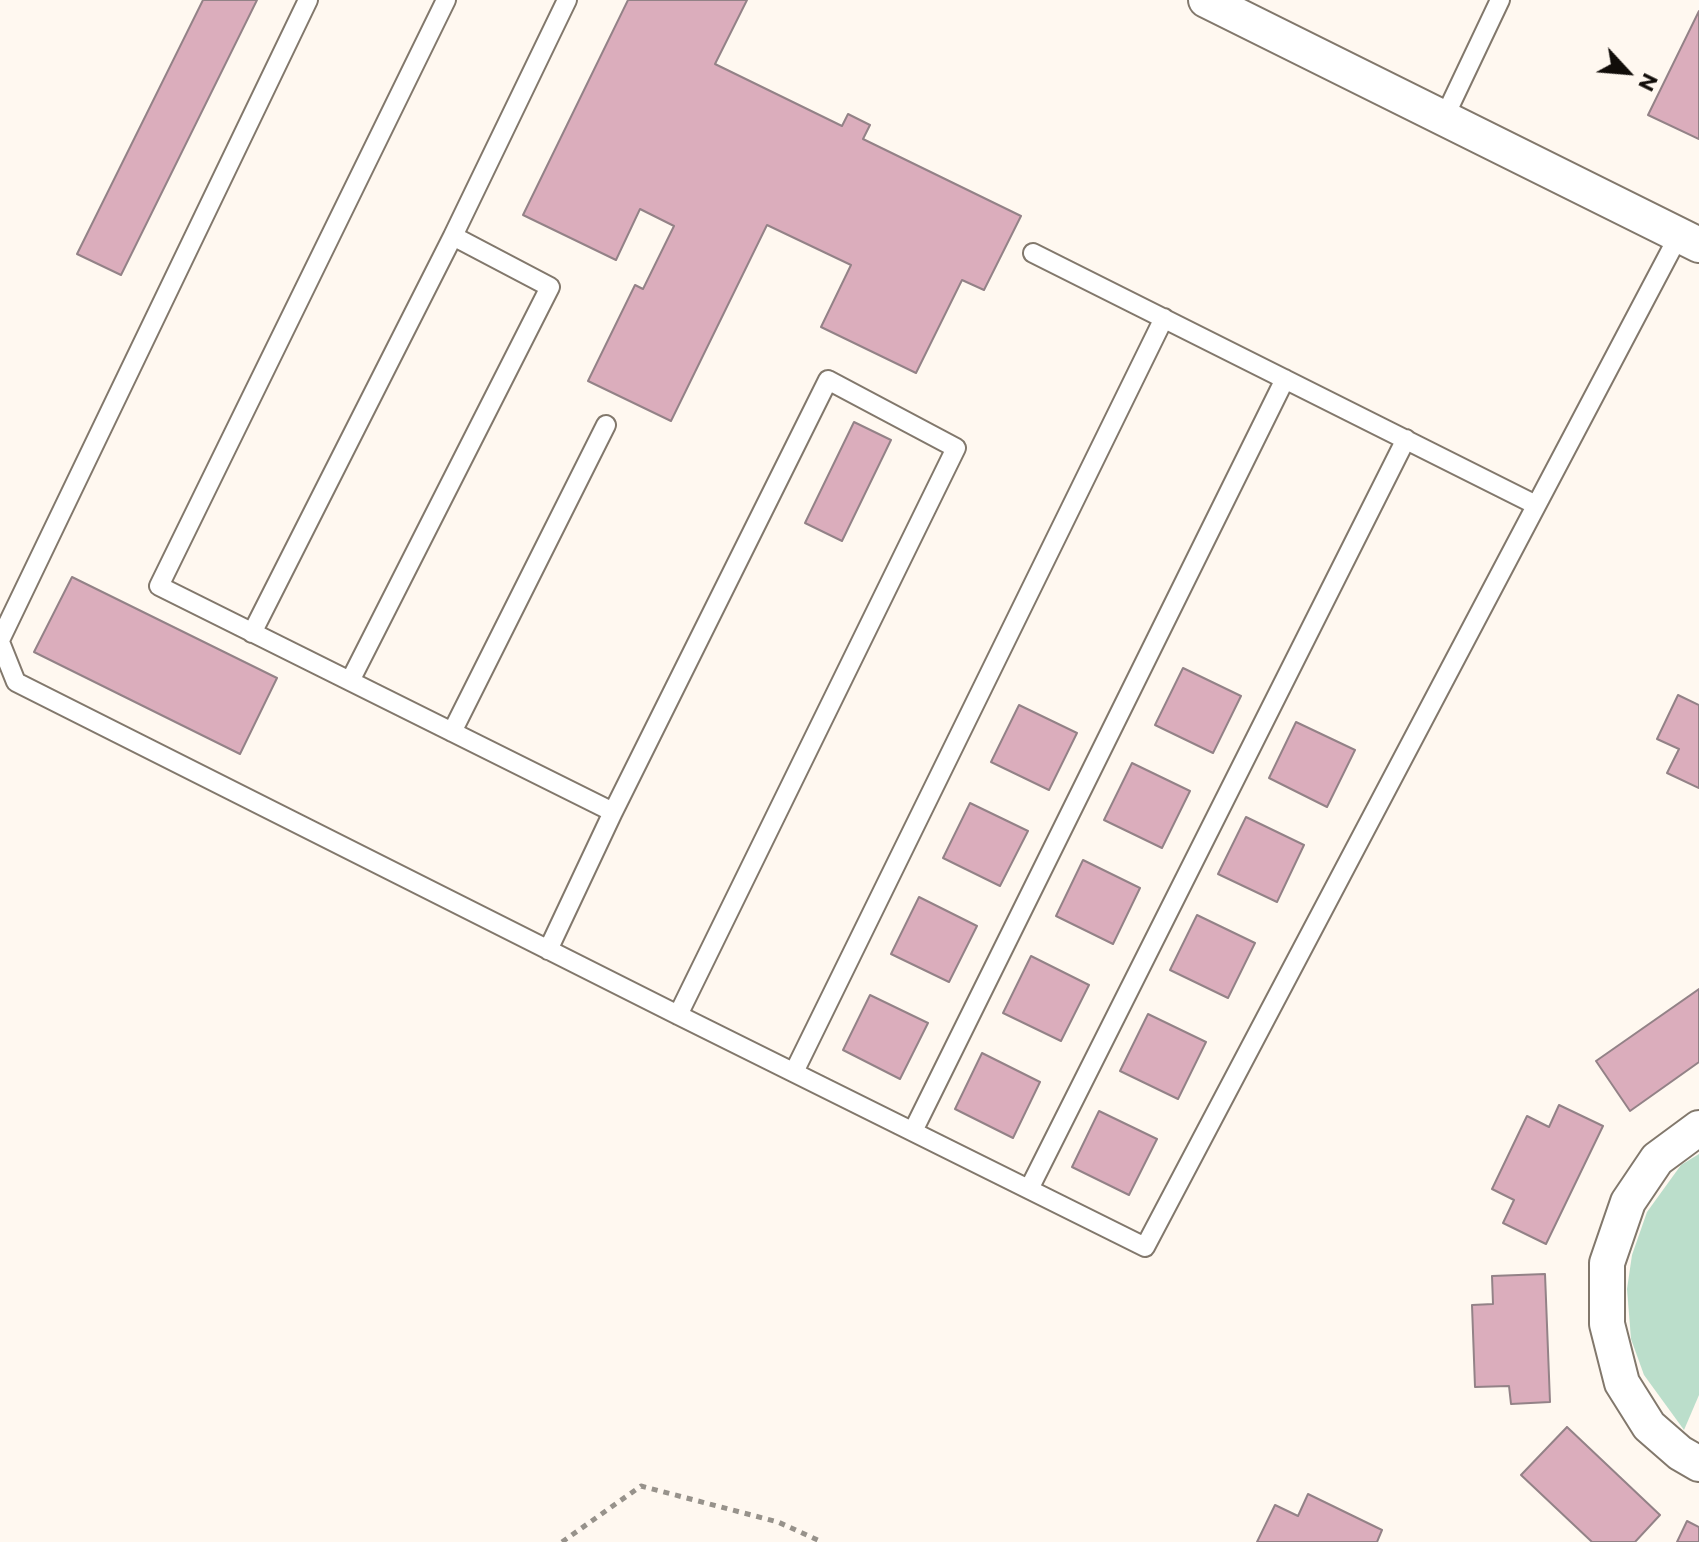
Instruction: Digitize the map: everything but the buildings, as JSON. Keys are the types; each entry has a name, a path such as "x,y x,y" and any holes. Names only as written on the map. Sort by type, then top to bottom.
{"street":[{"path":"1206,0 1689,240"},
{"path":"1699,1128 1657,1159 1628,1202 1607,1263 1607,1324 1622,1383 1649,1426 1680,1453 1699,1464"}],"lane":[{"path":"308,0 0,641 16,682 1145,1247 1536,505 1689,240"},
{"path":"446,0 159,586 613,812"},
{"path":"252,633 453,236 567,0"},
{"path":"1444,118 1500,0"},
{"path":"350,681 550,287 453,236"},
{"path":"1033,253 1536,505"},
{"path":"794,1072 1164,318"},
{"path":"913,1131 1285,379"},
{"path":"548,950 613,812 828,380 956,448 678,1015"},
{"path":"452,732 606,425"},
{"path":"1029,1189 1406,439"}],"path":[{"path":"562,1542 641,1486 778,1522 822,1542"}],"green space":[{"path":"1699,1154 1699,1395 1684,1430 1644,1375 1631,1339 1627,1289 1632,1255 1647,1212 1681,1165"}]}
